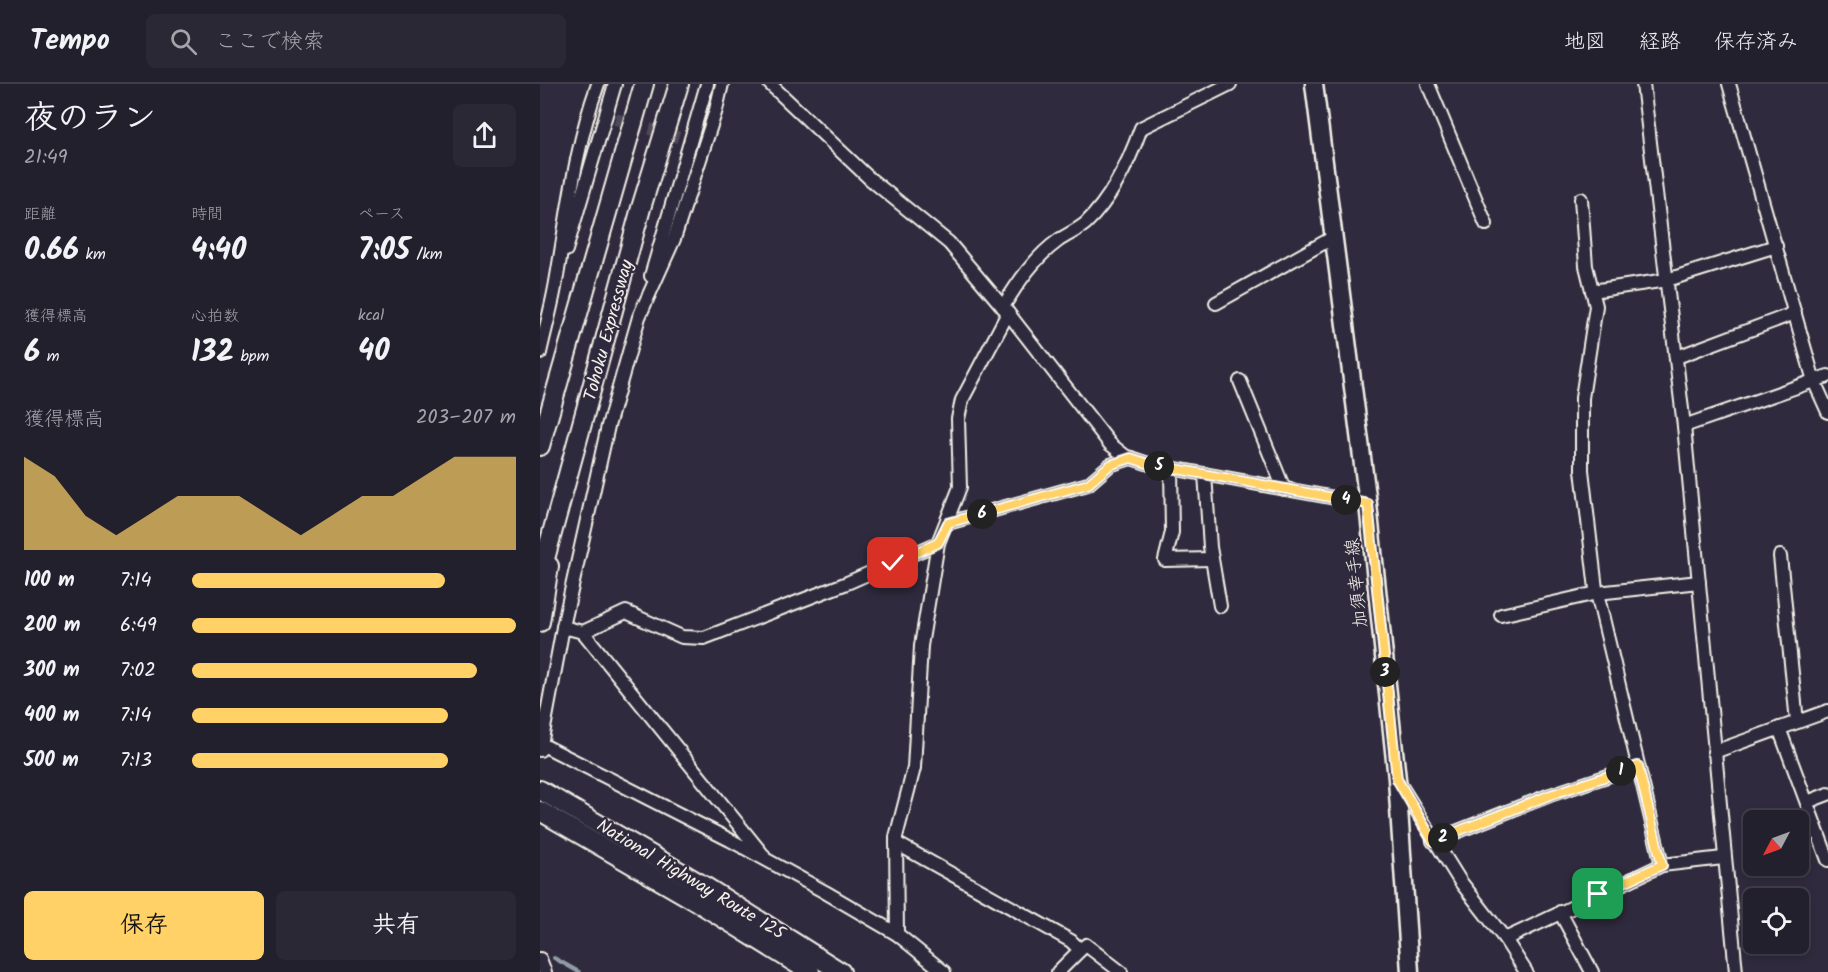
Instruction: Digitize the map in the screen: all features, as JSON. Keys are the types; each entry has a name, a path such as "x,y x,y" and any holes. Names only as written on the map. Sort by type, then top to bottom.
{"highway":[{"name":"Tohoku Expressway","path":"540,446 644,84"},
{"name":"Tohoku Expressway","path":"540,577 641,208 679,84"},
{"path":"540,622 557,514"},
{"name":"National Highway Route 125","path":"540,790 599,833 810,972"},
{"name":"National Highway Route 125","path":"540,811 599,833 840,972"}],"main road":[{"name":"加須幸手線","path":"1314,84 1368,504 1397,779 1410,972"}],"street":[{"path":"540,353 556,283 570,191 598,84"},
{"path":"556,283 610,117 615,84"},
{"path":"540,750 563,627 608,426 685,139 706,84"},
{"path":"639,317 674,239 716,110 722,84"},
{"path":"770,84 869,178 949,243 1006,310 1110,444 1131,458 1171,468 1368,504"},
{"path":"897,934 896,843 914,768 921,646 938,543 948,523 960,486 958,437 962,400 1027,271 1058,241 1088,221 1101,205 1127,166 1141,128 1230,84"},
{"path":"1428,84 1486,224"},
{"path":"1643,84 1677,357 1723,858 1736,972"},
{"path":"1729,84 1814,381 1828,412"},
{"path":"1581,200 1586,266 1596,306 1582,398 1582,470 1598,593 1662,865"},
{"path":"1216,303 1334,237"},
{"path":"1592,291 1667,280 1776,246"},
{"path":"1677,357 1795,312"},
{"path":"1684,426 1828,376"},
{"path":"1240,381 1284,489"},
{"path":"948,523 1088,484 1110,465 1131,458"},
{"path":"1171,468 1172,532 1165,560 1212,559"},
{"path":"1205,474 1212,559 1220,606"},
{"path":"583,632 626,612 682,637 704,638 847,583 938,543"},
{"path":"1780,556 1797,722"},
{"path":"1501,615 1598,593 1699,582"},
{"path":"563,627 583,632 767,860"},
{"path":"1714,752 1828,711"},
{"path":"1779,728 1828,860"},
{"path":"541,744 767,860 897,934 944,972"},
{"path":"1433,841 1550,795 1638,766"},
{"path":"1397,779 1433,841 1460,881 1505,939 1526,972"},
{"path":"1806,802 1828,794"},
{"path":"896,843 1071,941 1080,950"},
{"path":"1505,939 1662,865 1723,858"},
{"path":"1560,912 1592,972"},
{"path":"1058,972 1086,945 1121,972"},
{"path":"540,959 545,972"}],"waterway":[{"path":"554,958 579,972"}],"tunnel":[{"path":"615,119 681,138"}],"route":[{"path":"893,563 938,543 948,523 1088,484 1110,465 1131,458 1149,464 1368,504 1397,779 1433,841 1550,795 1638,766 1662,865 1598,894"}]}
